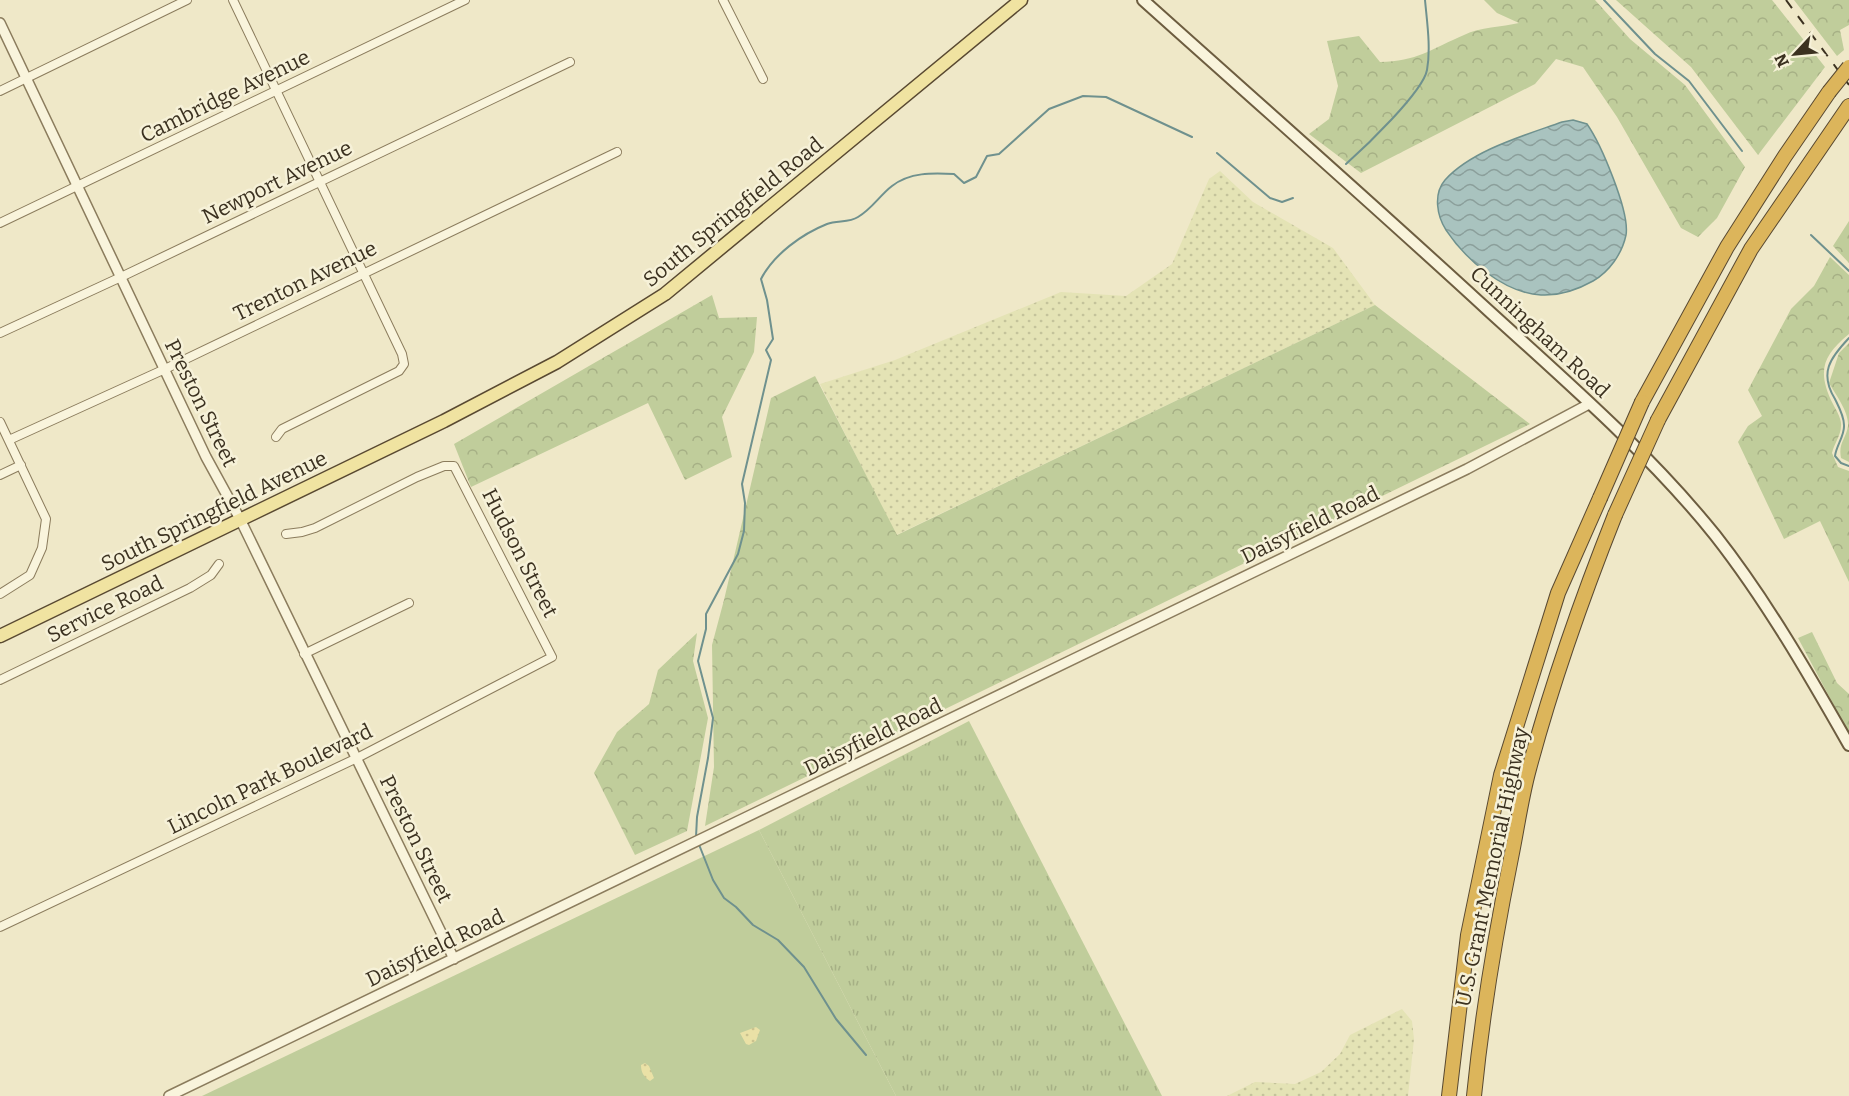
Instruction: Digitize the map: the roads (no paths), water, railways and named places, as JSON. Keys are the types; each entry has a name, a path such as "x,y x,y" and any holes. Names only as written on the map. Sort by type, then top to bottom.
{"highway":[{"name":"U.S. Grant Memorial Highway","path":"1449,1096 1468,935 1501,775 1557,593 1642,402 1727,247 1785,156 1849,67"},
{"name":"U.S. Grant Memorial Highway","path":"1474,1096 1480,1031 1498,923 1529,771 1589,581 1615,515 1658,420 1751,249 1846,110"}],"main road":[{"name":"South Springfield Road","path":"444,421 557,362 665,294 1022,0"},
{"name":"Cunningham Road","path":"1143,0 1390,221 1662,474 1714,535 1761,599 1815,685 1849,745"},
{"name":"South Springfield Avenue","path":"0,636 444,421"}],"street":[{"path":"0,91 187,0"},
{"path":"233,0 402,354 404,364 399,371 282,429 276,437"},
{"name":"Cambridge Avenue","path":"0,223 465,0"},
{"path":"723,0 763,79"},
{"name":"Preston Street","path":"0,23 206,457 240,519 454,959"},
{"name":"Newport Avenue","path":"0,333 570,62"},
{"name":"Trenton Avenue","path":"9,440 165,369 617,152"},
{"name":"Daisyfield Road","path":"169,1096 1446,479 1589,404"},
{"path":"0,422 46,519 42,548 30,575 0,594"},
{"path":"0,475 21,465"},
{"name":"Hudson Street","path":"286,534 315,528 417,477 444,465 454,466 552,657"},
{"name":"Service Road","path":"0,680 190,588 211,575 219,564"},
{"path":"304,654 409,603"},
{"name":"Lincoln Park Boulevard","path":"0,927 357,758 552,657"}],"water":[{"path":"1573,120 1587,124 1600,147 1624,211 1626,235 1614,262 1593,281 1575,290 1562,293 1541,295 1527,293 1487,273 1464,253 1443,224 1438,205 1439,192 1445,180 1456,169 1484,152 1532,132"}],"waterway":[{"path":"1346,164 1392,119 1423,80 1429,53 1425,0"},
{"path":"1604,0 1655,54 1689,81 1742,151"},
{"path":"696,837 697,817 713,718 698,661 706,629 706,614 738,554 744,531 745,503 742,484 771,360 766,350 773,339 761,279 773,261 808,233 827,224 858,217 892,186 906,178 929,174 954,174 964,183 976,177 987,156 999,154 1049,109 1083,96 1106,97 1192,137"},
{"path":"1217,153 1270,198 1282,202 1293,198"},
{"path":"1811,235 1849,271"},
{"path":"1849,338 1832,359 1827,374 1830,390 1844,422 1843,433 1835,456 1841,463 1849,466"},
{"path":"698,842 713,880 724,898 753,925 778,940 804,967 836,1019 866,1055"}],"railway":[{"path":"1786,0 1849,85"}]}
